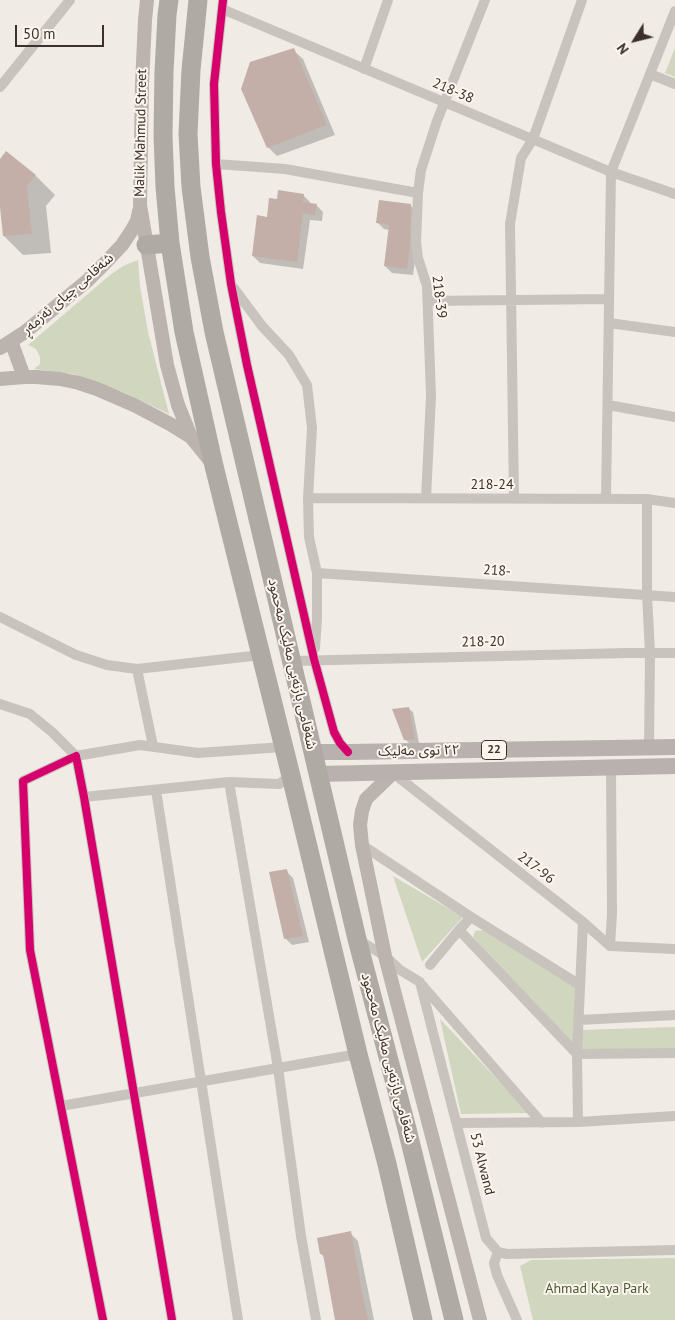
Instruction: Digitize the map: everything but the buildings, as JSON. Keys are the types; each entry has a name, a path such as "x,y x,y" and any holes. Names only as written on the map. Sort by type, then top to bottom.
{"highway":[{"path":"155,0 165,51"},
{"name":"شەقامی بازنەیی مەلیک مەحمود","path":"169,0 165,51 163,136 165,187 170,243 184,332 214,466 358,1054 388,1164 423,1320"},
{"name":"شەقامی بازنەیی مەلیک مەحمود","path":"198,0 191,70 188,134 191,188 200,257 214,332 357,940 406,1124 454,1320"},
{"path":"146,245 170,243"},
{"path":"379,1133 406,1124"},
{"path":"388,1164 414,1159"}],"main road":[{"name":"Malik Mahmud Street","path":"140,205 142,84 147,0"},
{"path":"140,205 167,365 178,405 191,437 214,466"},
{"name":"شەقامی چیای ئەزمەڕ","path":"6,345 87,281 114,254 135,226 140,205"},
{"path":"6,345 24,377"},
{"path":"0,379 24,377 60,379 79,383 149,412 191,437"},
{"name":"٢٢ توی مەلیک","path":"313,752 675,747"},
{"name":"٢٢ توی مەلیک","path":"318,774 675,766"},
{"path":"393,773 366,799 360,825 362,845 385,956 480,1320"}],"street":[{"path":"0,88 70,0"},
{"path":"364,69 388,0"},
{"name":"218-39","path":"426,498 431,396 427,286 418,258 416,242 418,193 422,170 444,103 485,0"},
{"path":"514,499 510,224 521,158 533,139 582,0"},
{"path":"223,5 214,84 216,164 231,284 247,365 314,659 334,732 348,752"},
{"name":"218-38","path":"223,5 444,103 611,172 675,194"},
{"path":"606,499 611,172 675,12"},
{"path":"650,74 675,84"},
{"path":"216,164 285,169 418,193"},
{"path":"231,284 262,326 288,355 307,385 312,428 308,498 309,537 317,573 317,619 314,659"},
{"path":"428,301 609,299"},
{"path":"609,323 675,332"},
{"path":"608,405 675,417"},
{"name":"218-24","path":"308,498 646,499 675,503"},
{"path":"646,499 650,653 649,748"},
{"name":"218-","path":"317,573 675,598"},
{"path":"0,617 76,655 107,665 137,669 261,655"},
{"name":"218-20","path":"291,661 314,659 675,653"},
{"path":"137,669 153,746"},
{"path":"0,704 30,714 52,732 76,756 172,1320"},
{"path":"103,1320 30,950 23,781 76,756 140,745 198,753 283,747"},
{"path":"611,768 612,913 610,946 675,949"},
{"name":"217-96","path":"393,773 583,922 610,946"},
{"path":"84,797 229,782 279,784 291,776"},
{"path":"229,782 278,1068 301,1236 316,1320"},
{"path":"156,790 238,1320"},
{"path":"362,845 471,917 580,985"},
{"path":"430,965 471,917"},
{"path":"578,1122 577,1054 583,922"},
{"path":"459,930 577,1054 675,1053"},
{"path":"357,940 385,956 400,970 420,982 542,1123"},
{"name":"53 Alwand","path":"420,982 486,1238 498,1252"},
{"path":"579,1020 675,1014"},
{"path":"61,1106 358,1054"},
{"path":"457,1123 578,1122 675,1116"},
{"path":"517,1320 497,1275 494,1263 498,1252 507,1254 675,1250"}],"green space":[{"path":"675,48 675,77 665,73"},
{"path":"138,260 140,286 148,332 169,414 125,393 73,374 34,369 40,364 40,357 36,349 28,345 110,275 123,266"},
{"path":"393,876 463,917 422,962"},
{"path":"484,930 577,986 574,1046 473,937 475,931"},
{"path":"440,1019 529,1113 461,1114"},
{"path":"675,1027 675,1049 581,1053 580,1030"},
{"name":"Ahmad Kaya Park","path":"675,1258 675,1320 533,1320 520,1266 531,1260"}],"cycle path":[{"path":"223,0 214,84 216,164 231,284 247,365 314,659 334,732 348,752"},
{"path":"103,1320 30,950 23,781 76,756 172,1320"}]}
